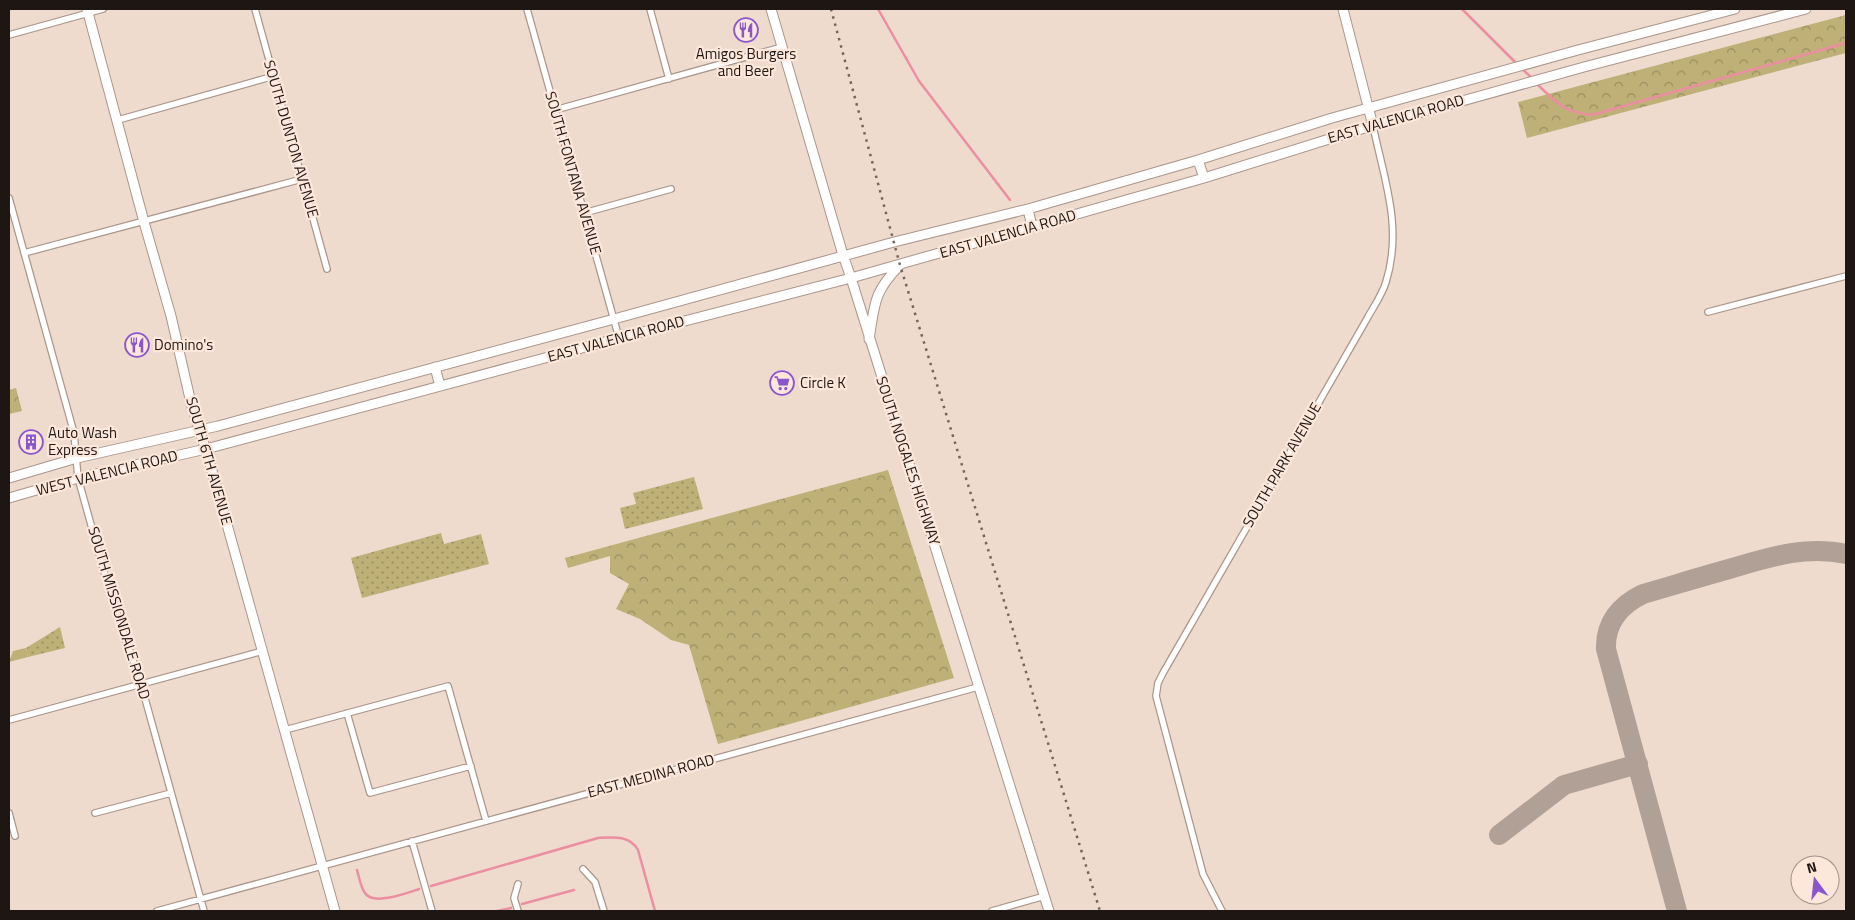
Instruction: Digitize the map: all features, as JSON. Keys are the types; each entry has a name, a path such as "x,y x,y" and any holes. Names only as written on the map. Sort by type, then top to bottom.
{"main road":[{"name":"SOUTH NOGALES HIGHWAY","path":"771,9 869,340 1049,911"},
{"name":"SOUTH PARK AVENUE","path":"1343,9 1373,126"},
{"name":"EAST VALENCIA ROAD","path":"200,430 614,319 843,255 1028,209 1369,108 1540,60 1735,9"},
{"name":"EAST VALENCIA ROAD","path":"206,449 900,265 1204,178 1317,142 1514,86 1795,10 1806,9"},
{"name":"SOUTH 6TH AVENUE","path":"88,11 171,316 191,402 286,730 335,911"},
{"path":"1198,160 1204,178"},
{"path":"1028,209 1032,228"},
{"path":"869,340 877,296 882,286 900,265"},
{"path":"435,367 440,386"},
{"name":"WEST VALENCIA ROAD","path":"9,478 77,458 200,430"},
{"name":"WEST VALENCIA ROAD","path":"9,498 78,478 206,449"}],"street":[{"path":"9,35 88,11 103,9"},
{"name":"SOUTH DUNTON AVENUE","path":"255,9 327,269"},
{"name":"SOUTH FONTANA AVENUE","path":"527,9 619,338"},
{"path":"650,9 669,78"},
{"path":"555,110 782,47"},
{"path":"118,120 274,76"},
{"name":"SOUTH PARK AVENUE","path":"1222,911 1203,874 1156,696 1158,683 1368,317 1385,284 1392,244 1392,208 1373,126"},
{"path":"24,253 302,179"},
{"path":"584,213 671,189"},
{"name":"SOUTH MISSIONDALE ROAD","path":"9,202 74,433 78,478 110,594 142,684 204,911"},
{"path":"1708,312 1846,276"},
{"path":"9,720 263,651"},
{"path":"286,730 448,686 486,821"},
{"name":"EAST MEDINA ROAD","path":"157,911 978,687"},
{"path":"347,713 370,793 471,766"},
{"path":"95,813 172,793"},
{"path":"9,813 15,836"},
{"path":"412,841 432,911"},
{"path":"583,869 595,882 604,911"},
{"path":"518,884 514,898 518,911"},
{"path":"992,911 1045,896"}],"green space":[{"path":"1846,15 1846,53 1527,138 1518,102"},
{"path":"16,388 22,411 9,414 9,390"},
{"path":"888,470 954,678 718,744 689,645 671,640 640,619 616,609 629,584 610,573 610,556 568,568 565,558"},
{"path":"694,477 703,509 625,529 620,508 636,504 633,493"},
{"path":"441,533 444,544 481,534 489,564 362,598 351,558"},
{"path":"60,627 65,648 28,657 26,648"},
{"path":"26,648 28,657 9,662 13,651"}],"waterway":[{"path":"878,9 919,81 1010,200"},
{"path":"1462,9 1517,64"},
{"path":"1537,84 1562,106 1574,112 1592,115 1846,43"},
{"path":"1521,68 1532,78"},
{"path":"431,886 598,838 621,838 635,845 638,850 655,911"},
{"path":"357,870 362,888 369,897 382,899 419,889"},
{"path":"522,904 574,890"},
{"path":"497,911 511,908"}],"taxiway":[{"path":"1677,911 1606,649 1606,640 1611,623 1621,609 1643,594 1786,554 1816,551 1846,554"},
{"path":"1499,835 1564,785 1638,764"}],"railway":[{"path":"831,9 900,265 1100,911"}],"place":[{"name":"Amigos Burgers and Beer","path":"746,30"},
{"name":"Domino's","path":"137,345"},
{"name":"Circle K","path":"782,383"},
{"name":"Auto Wash Express","path":"31,442"}]}
